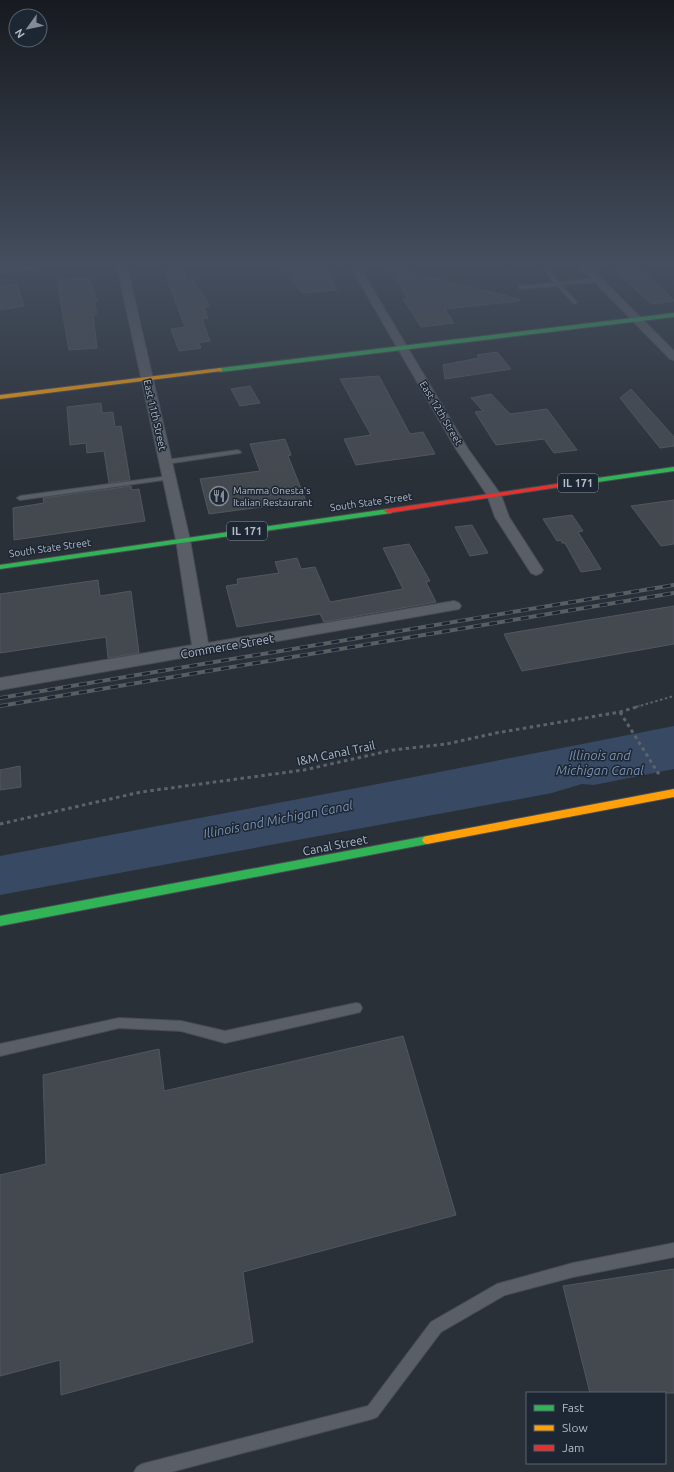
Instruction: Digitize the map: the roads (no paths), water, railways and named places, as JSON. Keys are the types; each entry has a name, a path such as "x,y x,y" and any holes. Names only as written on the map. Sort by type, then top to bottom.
{"street":[{"name":"East 11th Street","path":"137,335 183,540 201,650"},
{"name":"East 12th Street","path":"395,335 462,449 494,495 502,517 536,570"},
{"path":"0,397 514,335"},
{"path":"651,335 674,357"},
{"name":"South State Street","path":"0,567 674,469"},
{"name":"Commerce Street","path":"0,684 454,606"},
{"name":"Canal Street","path":"0,921 672,793"}],"lane":[{"path":"166,462 238,452"},
{"path":"20,498 169,478"},
{"path":"0,1050 118,1023 181,1026 225,1037 356,1008"},
{"path":"142,1472 372,1412 436,1327 502,1289 573,1270 674,1250"}],"water":[{"name":"Illinois and Michigan Canal","path":"674,726 674,769 594,785 582,784 552,793 0,895 0,856"}],"railway":[{"path":"0,698 674,585"},
{"path":"0,706 674,593"}],"place":[{"name":"Mamma Onesta's Italian Restaurant","path":"219,496"}]}
